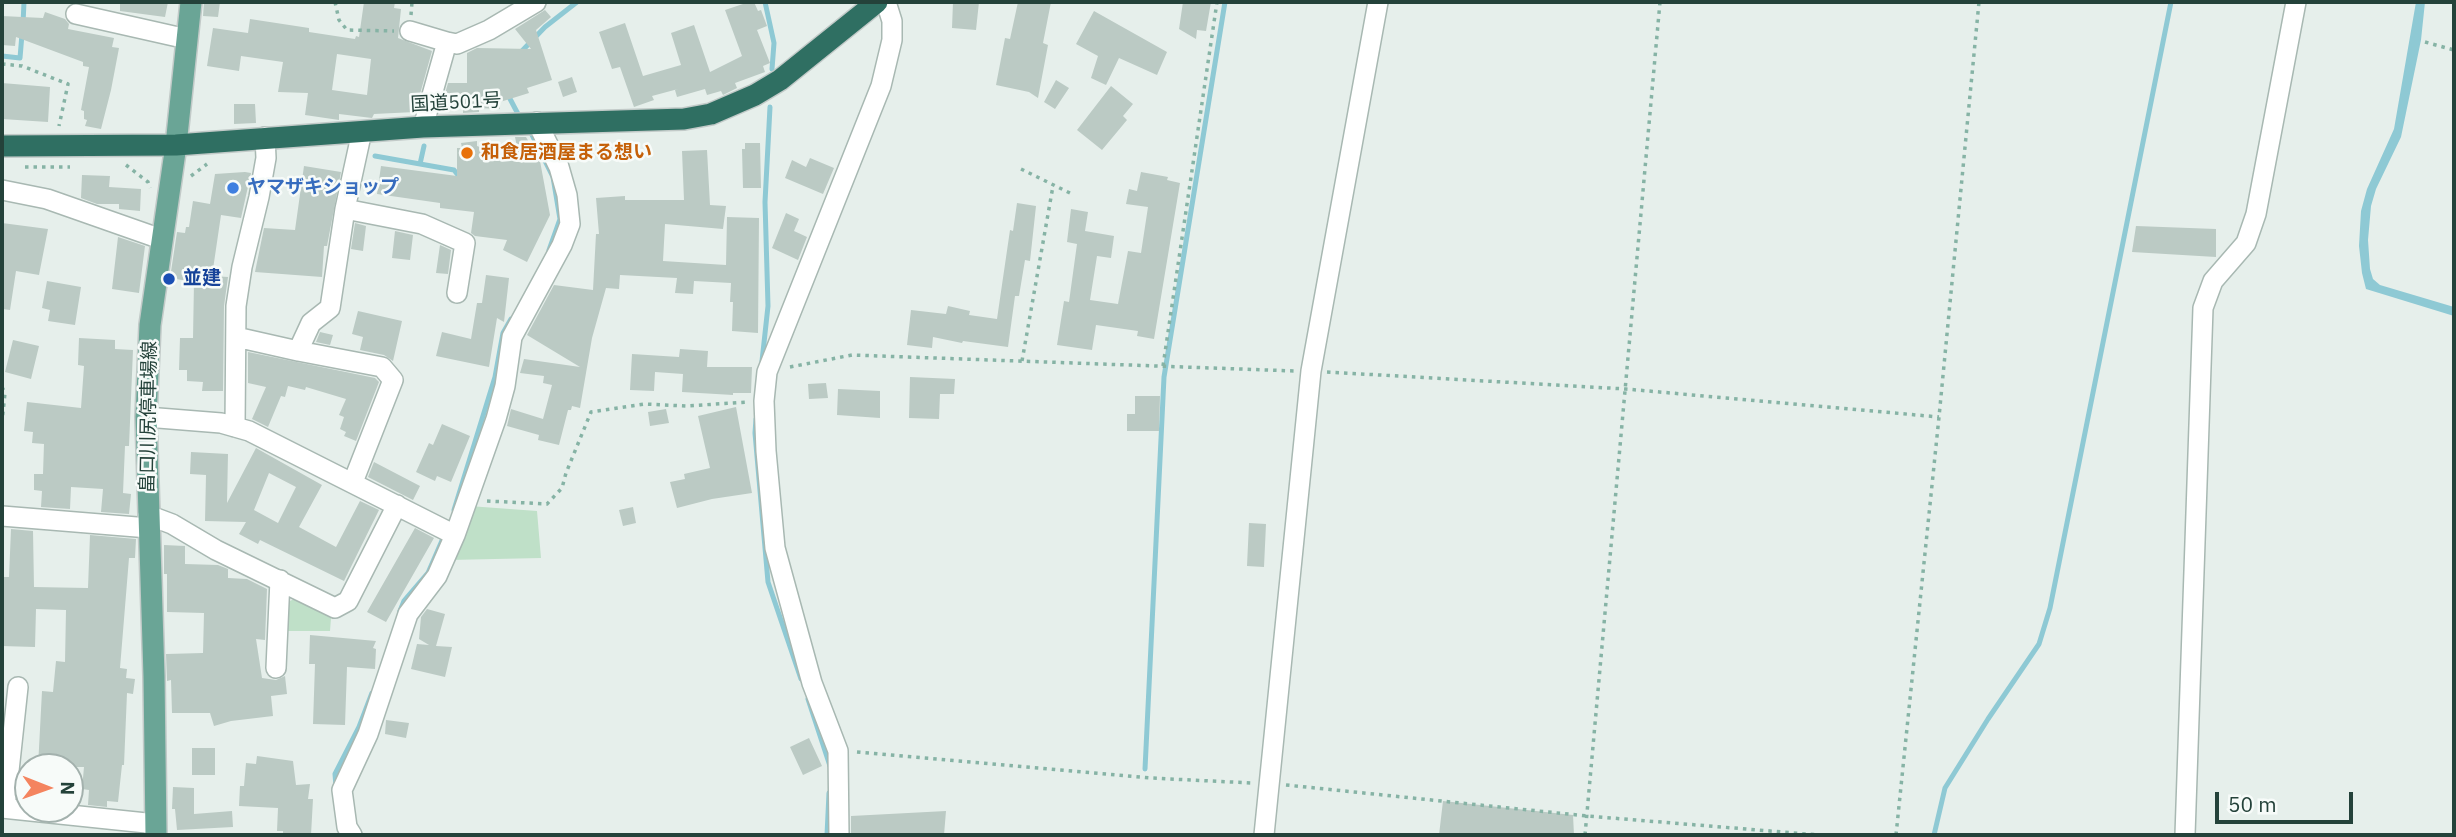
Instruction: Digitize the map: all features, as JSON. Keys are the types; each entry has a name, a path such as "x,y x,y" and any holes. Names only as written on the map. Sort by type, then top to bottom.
{"highway":[{"name":"国道501号","path":"2,146 176,145 265,137 537,122 650,121 711,114 735,106 780,80 877,2"}],"main road":[{"name":"畠口川尻停車場線","path":"156,830 146,417 150,326 176,145 191,2"}],"street":[{"path":"410,31 457,44 489,30 535,2"},
{"path":"839,835 838,751 812,682 775,548 764,401 767,372 881,86 892,40 886,2"},
{"path":"1264,835 1311,371 1378,2"},
{"path":"2185,835 2203,308 2213,281 2245,243 2256,214 2296,2"},
{"path":"76,14 187,39"},
{"path":"423,128 447,42"},
{"path":"352,835 347,827 342,790 368,734 408,614 437,576 448,531 467,500 499,408 512,337 562,245 570,224 567,195 559,167 537,122"},
{"path":"298,351 311,323 330,308 345,209 362,131"},
{"path":"235,427 236,306 266,158 265,137"},
{"path":"2,190 47,200 161,239"},
{"path":"345,209 422,224 465,243 457,293"},
{"path":"236,337 382,367 393,380 353,482"},
{"path":"146,417 221,423 249,431 448,531"},
{"path":"2,516 172,524 216,550 335,608 348,601 397,505"},
{"path":"276,668 280,580"},
{"path":"18,687 3,808 156,830"}],"path":[{"path":"335,2 339,20 347,30 410,31"},
{"path":"1163,366 1217,2"},
{"path":"1585,835 1660,2"},
{"path":"1896,835 1979,2"},
{"path":"2426,42 2454,50"},
{"path":"2,64 22,65 68,84 59,117 58,146"},
{"path":"117,166 129,165 148,182 151,191"},
{"path":"21,167 80,167"},
{"path":"1021,169 1072,194"},
{"path":"1022,361 1053,186"},
{"path":"767,372 852,355 1311,371 1626,389 1939,417"},
{"path":"2,387 5,393 2,422"},
{"path":"467,500 547,504 562,488 565,473 592,412 645,404 686,406 764,401"},
{"path":"838,751 1151,778 1268,783 1587,816 1819,835"}],"green space":[{"path":"469,506 537,511 541,558 449,560"},
{"path":"296,598 331,618 330,631 285,631 286,603"}],"water":[{"path":"2416,2 2425,2 2421,40 2401,137 2376,189 2371,206 2368,240 2370,269 2373,279 2380,285 2454,307 2454,316 2366,289 2362,273 2359,246 2361,211 2367,189 2394,129"}],"building":[{"path":"120,2 168,2 165,17 120,11"},
{"path":"204,2 220,2 218,17 203,16"},
{"path":"364,2 395,2 394,8 401,9 398,38 432,51 415,112 374,114 372,118 339,114 339,120 305,115 308,93 278,92 283,62 241,56 239,71 207,66 213,28 248,33 250,19 309,28 309,32 355,39 356,36 359,37","holes":["337,54 371,59 367,95 332,90"]},
{"path":"754,2 758,11 761,10 767,26 757,30 770,63 763,66 765,72 735,83 737,88 723,95 721,91 707,95 705,89 677,97 675,90 678,89 652,96 654,100 634,107 620,67 612,69 599,32 625,23 643,76 681,65 671,33 694,25 710,72 742,56 725,10"},
{"path":"953,2 979,2 976,30 952,28"},
{"path":"1018,2 1051,2 1043,43 1048,45 1038,98 1029,92 996,85 1005,38 1010,39"},
{"path":"1183,2 1211,2 1206,31 1197,30 1196,39 1179,29"},
{"path":"545,10 551,17 536,30 552,80 527,88 529,93 500,102 500,109 479,108 479,112 463,113 463,105 442,104 448,83 467,83 467,53 477,48 531,49 515,29"},
{"path":"1094,11 1167,52 1157,75 1119,58 1106,85 1091,78 1098,56 1076,44"},
{"path":"45,12 65,19 69,24 68,29 114,38 112,47 119,48 101,129 85,126 87,120 81,110 89,67 83,66 83,62 16,37 15,46 2,45 2,16 43,18"},
{"path":"572,77 577,92 563,97 558,82"},
{"path":"1056,80 1069,88 1055,109 1044,102"},
{"path":"2,83 50,87 48,122 2,119"},
{"path":"1111,86 1133,104 1123,116 1127,120 1102,150 1077,130"},
{"path":"234,104 255,104 256,123 234,124"},
{"path":"515,137 526,137 540,161 550,215 527,262 503,250 507,240 475,236 471,233 474,212 440,208 440,203 377,194 381,166 457,176 457,148 462,148 461,143 477,141 477,146 520,162"},
{"path":"745,143 760,143 761,188 743,188 742,149 745,149"},
{"path":"707,150 710,205 726,206 723,229 665,224 663,261 726,265 727,217 759,218 758,333 732,331 731,283 694,281 693,294 675,293 677,278 620,275 619,289 606,288 592,338 580,408 572,406 571,410 568,410 559,445 538,440 539,435 507,426 511,409 543,419 552,385 543,383 544,376 520,373 524,359 580,367 527,335 554,285 593,290 596,234 599,234 596,198 625,196 625,200 684,200 682,151"},
{"path":"810,158 834,168 823,194 785,178 792,160 806,167"},
{"path":"304,166 341,172 327,246 324,246 322,277 255,272 264,228 295,230"},
{"path":"1141,172 1168,177 1167,180 1180,183 1154,339 1137,336 1138,331 1096,325 1092,350 1057,345 1064,301 1069,302 1077,244 1067,242 1071,209 1088,212 1085,231 1114,236 1111,258 1097,256 1090,300 1118,304 1128,251 1141,253 1148,207 1126,204 1129,189 1137,191"},
{"path":"251,173 241,218 221,215 212,276 228,277 224,306 223,391 202,391 203,382 187,381 187,370 179,370 180,338 193,338 194,282 170,278 177,232 185,233 186,227 189,227 193,201 210,204 215,174"},
{"path":"82,175 110,176 109,187 141,189 140,211 119,209 119,204 97,204 81,198"},
{"path":"1017,203 1036,206 1030,261 1025,260 1019,296 1015,296 1008,347 962,343 933,337 932,348 907,345 911,310 946,314 948,306 970,311 969,315 997,319 1010,230 1013,231"},
{"path":"786,213 799,219 794,231 807,237 798,260 772,248"},
{"path":"2,223 48,229 39,275 16,271 10,310 2,309"},
{"path":"355,223 366,226 363,251 351,249"},
{"path":"2136,226 2216,229 2216,257 2132,252"},
{"path":"395,231 413,235 410,260 392,258"},
{"path":"118,237 145,246 139,293 112,289"},
{"path":"440,245 451,250 448,274 436,273"},
{"path":"486,275 509,278 504,322 497,318 489,367 436,356 442,332 471,339 477,303 482,303"},
{"path":"47,281 81,287 75,325 48,321 50,310 42,308"},
{"path":"358,311 402,321 393,361 384,355 360,350 363,337 352,334"},
{"path":"320,332 333,335 330,345 316,342"},
{"path":"79,338 115,340 115,349 133,350 129,446 125,446 123,493 131,494 129,514 101,512 103,489 71,487 70,509 41,507 42,491 34,490 34,474 43,474 44,444 32,443 33,432 24,431 27,402 81,408 84,366 78,365"},
{"path":"13,340 39,346 31,379 5,372"},
{"path":"680,349 708,351 707,367 752,367 751,393 733,395 682,392 683,374 655,372 654,391 630,390 632,354 679,357"},
{"path":"248,352 375,378 379,382 356,441 344,436 346,432 340,429 344,417 339,415 346,399 306,387 305,390 288,386 285,397 281,396 268,427 252,419 266,387 248,383"},
{"path":"910,377 955,379 954,394 940,394 939,419 909,418"},
{"path":"826,383 828,398 809,399 808,384"},
{"path":"838,389 880,391 880,418 837,415"},
{"path":"1135,396 1160,396 1159,431 1127,431 1127,414 1135,414"},
{"path":"736,407 752,493 677,508 670,482 685,479 684,474 710,468 698,416"},
{"path":"666,409 669,423 650,426 648,412"},
{"path":"442,424 470,436 451,482 437,476 435,481 416,472 429,443 433,445"},
{"path":"256,448 322,485 299,527 336,547 360,501 379,510 344,581 260,540 258,544 239,534 246,522 205,521 206,475 190,474 191,452 228,454 227,503","holes":["269,473 296,487 278,523 254,510"]},
{"path":"374,462 420,486 413,500 368,477"},
{"path":"633,507 636,523 623,526 619,510"},
{"path":"1249,523 1266,524 1264,567 1247,566"},
{"path":"415,528 434,538 386,622 367,612"},
{"path":"11,529 33,531 34,587 88,588 90,535 136,539 135,558 129,558 120,668 127,669 126,678 135,679 133,694 127,693 124,765 118,802 107,801 107,807 88,805 89,790 84,789 84,753 39,753 42,691 53,692 56,661 65,662 66,610 36,609 35,647 2,646 2,577 9,577"},
{"path":"164,545 185,546 185,564 218,565 228,569 228,578 247,579 267,589 265,640 256,639 262,678 276,680 285,676 287,694 271,696 273,716 214,726 210,713 172,713 171,680 167,681 166,654 203,653 204,613 167,612"},
{"path":"427,609 445,614 436,646 452,647 445,677 411,669 417,644 429,645 419,639 421,617"},
{"path":"310,635 376,641 373,648 376,649 375,669 347,667 345,725 313,724 315,664 309,664"},
{"path":"386,720 409,723 406,738 385,734"},
{"path":"809,738 822,766 803,775 790,747"},
{"path":"192,748 215,748 215,775 192,775"},
{"path":"257,756 293,761 296,785 310,784 308,799 313,799 311,835 283,835 283,831 277,831 278,808 239,806 240,786 244,786 246,763 256,764"},
{"path":"173,787 194,788 194,814 232,811 233,827 177,830 175,809 172,809"},
{"path":"1443,801 1573,815 1574,835 1439,835"},
{"path":"946,811 944,835 851,835 851,816"}],"waterway":[{"path":"23,24 24,2"},
{"path":"519,54 545,27 577,2"},
{"path":"765,2 774,43 772,69"},
{"path":"1145,769 1164,377 1225,2"},
{"path":"1934,835 1945,788 2039,644 2050,608 2171,2"},
{"path":"2,56 20,58 22,34"},
{"path":"508,95 518,114"},
{"path":"762,361 768,306 765,202 770,107"},
{"path":"531,133 553,177 560,219 549,250"},
{"path":"420,164 424,146"},
{"path":"375,156 454,170 461,179"},
{"path":"454,510 495,377 503,333 511,319"},
{"path":"756,419 768,582 801,679"},
{"path":"400,611 404,601 428,573 444,536"},
{"path":"336,787 335,774 359,727 372,693"},
{"path":"808,699 830,766"},
{"path":"827,835 829,793"}],"place":[{"name":"和食居酒屋まる想い","path":"467,153"},
{"name":"ヤマザキショップ","path":"233,188"},
{"name":"並建","path":"169,279"}]}
